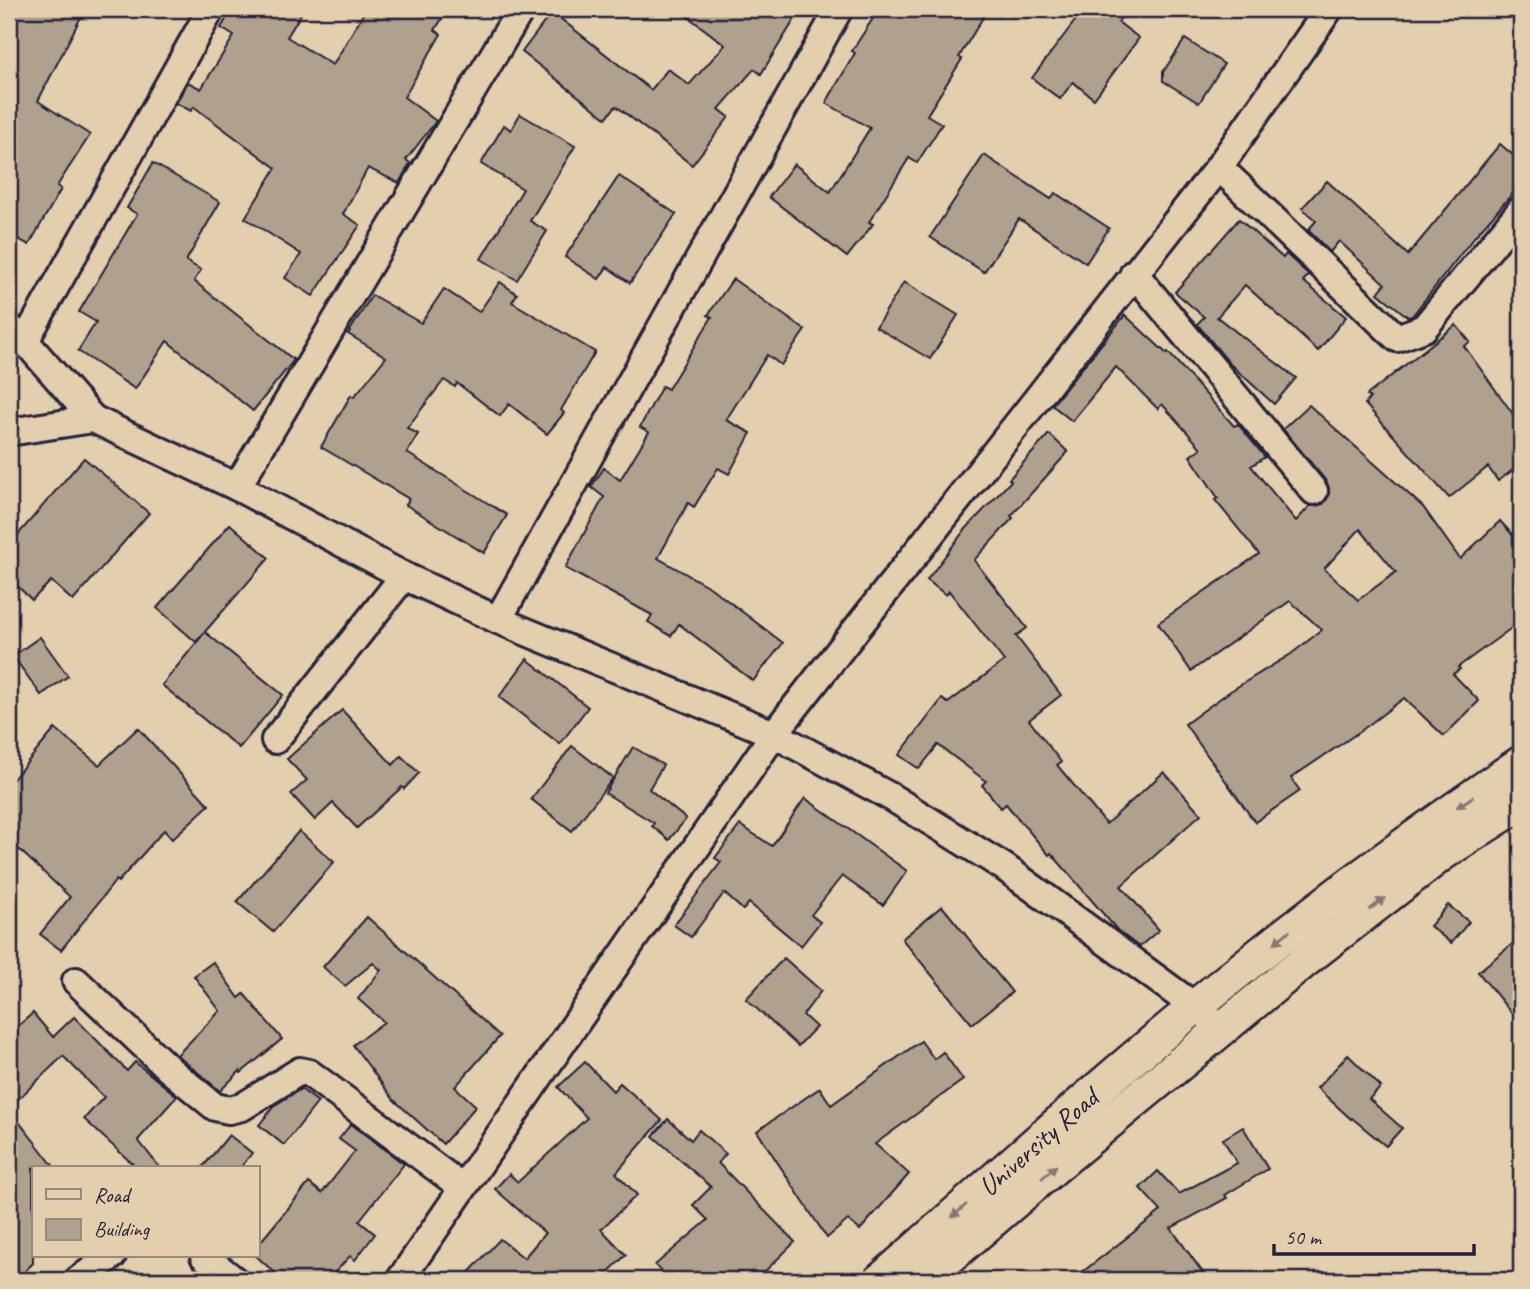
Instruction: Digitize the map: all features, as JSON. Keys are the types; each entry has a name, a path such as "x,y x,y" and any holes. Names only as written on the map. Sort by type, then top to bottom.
{"main road":[{"name":"University Road","path":"923,1280 1209,1017 1318,909 1425,829 1521,763"},
{"name":"University Road","path":"881,1280 1037,1141 1443,853 1521,803"}],"street":[{"path":"211,9 17,334 93,419 237,487 404,576 498,621 774,734 891,797 1003,867 1209,1017"},
{"path":"237,487 520,9"},
{"path":"498,621 839,9"},
{"path":"400,1280 774,734 1219,167 1329,9"},
{"path":"1219,167 1397,338 1424,328 1521,210"},
{"path":"1135,273 1314,491"},
{"path":"9,432 93,419"},
{"path":"275,740 404,576"},
{"path":"76,981 170,1070 215,1107 229,1110 242,1107 300,1071 309,1073 462,1187"},
{"path":"78,1280 109,1258"},
{"path":"206,1258 234,1280"}],"building":[{"path":"9,9 85,9 38,101 90,135 57,186 61,189 29,245 9,234"},
{"path":"232,9 304,9 287,37 333,65 366,9 448,9 435,30 441,34 404,97 436,121 406,160 410,163 399,183 368,168 343,214 360,225 313,296 285,278 301,254 245,218 276,168 194,107 191,111 176,103 188,82 201,89 234,36 221,28"},
{"path":"678,9 801,9 761,74 754,69 719,109 729,117 692,165 616,106 606,118 522,52 552,12 651,90 668,69 689,85 725,45"},
{"path":"879,9 988,9 959,57 962,59 927,115 942,124 917,163 909,158 869,222 873,224 847,257 769,197 794,164 830,192 870,128 826,103 855,53 852,51"},
{"path":"1084,9 1128,9 1118,22 1139,38 1094,99 1073,82 1060,99 1032,78"},
{"path":"1185,39 1224,64 1199,103 1163,81 1163,72"},
{"path":"520,114 575,146 530,221 547,231 517,280 481,259 523,189 481,164 504,125 511,130"},
{"path":"1500,144 1521,162 1521,184 1475,236 1412,316 1408,317 1378,293 1385,284 1339,241 1330,252 1308,230 1316,221 1302,208 1327,181 1408,255"},
{"path":"984,155 1051,199 1055,193 1109,228 1086,263 1019,219 984,272 930,237"},
{"path":"153,163 220,202 186,261 201,270 194,281 294,360 253,411 167,341 135,389 78,351 96,322 79,312 137,214 127,208"},
{"path":"619,176 676,214 630,283 607,267 599,279 565,257"},
{"path":"1239,219 1283,258 1286,254 1309,275 1303,281 1346,317 1318,351 1245,285 1217,317 1296,378 1274,404 1230,364 1197,324 1204,317 1175,292"},
{"path":"733,279 805,330 781,365 767,355 726,420 751,433 729,474 718,468 694,507 688,503 658,558 711,588 783,643 753,681 679,624 671,636 648,622 652,615 565,568 604,497 591,487 604,468 620,480 649,432 640,427 662,386 668,389 712,317 708,315"},
{"path":"500,282 517,294 512,302 595,352 561,410 564,413 547,434 509,404 500,416 457,383 455,387 444,380 407,428 418,434 407,453 507,515 484,553 406,505 409,499 321,447 351,395 354,397 386,357 348,334 372,295 421,323 444,289 479,312"},
{"path":"904,282 958,315 930,359 876,327"},
{"path":"1125,315 1167,354 1168,352 1234,426 1238,424 1265,457 1251,466 1296,521 1310,506 1323,504 1329,496 1326,481 1283,429 1309,405 1423,507 1460,559 1500,521 1521,544 1521,621 1458,667 1460,669 1453,674 1479,701 1444,736 1404,698 1291,778 1300,791 1255,822 1185,724 1229,692 1291,654 1322,630 1290,601 1191,671 1158,623 1259,554 1215,500 1218,498 1190,456 1201,448 1162,404 1158,409 1116,367 1072,421 1052,405","holes":["1360,529 1396,572 1358,600 1324,569"]},
{"path":"1456,325 1470,342 1464,346 1521,425 1521,464 1498,481 1488,467 1449,498 1365,404 1370,398 1367,395"},
{"path":"1049,434 1068,452 974,560 1027,628 1016,636 1061,695 1029,720 1061,762 1057,765 1106,824 1164,772 1201,814 1121,886 1159,930 1139,947 1118,931 1006,804 1001,808 982,785 986,781 938,745 919,769 899,755 942,699 948,703 1004,661 949,591 946,595 927,580 964,531 1011,481 1009,479"},
{"path":"84,458 149,513 73,601 51,581 32,600 9,578 9,545"},
{"path":"230,524 269,558 196,642 157,608"},
{"path":"205,632 283,695 239,748 162,685"},
{"path":"40,637 68,676 41,695 13,656"},
{"path":"527,659 588,707 560,744 499,697"},
{"path":"342,710 393,765 401,756 419,773 357,828 333,803 315,820 291,794 307,780 287,759"},
{"path":"138,728 209,805 172,839 164,830 118,882 116,880 61,950 40,934 70,897 9,840 9,784 55,729 99,765"},
{"path":"572,746 613,778 572,831 531,799"},
{"path":"633,747 663,765 649,789 686,819 669,840 652,826 654,823 605,793"},
{"path":"805,798 907,871 883,905 842,876 811,915 820,922 801,946 749,903 743,910 724,893 691,937 674,925 721,862 715,858 740,825 772,846"},
{"path":"299,831 334,862 273,932 237,902"},
{"path":"1448,905 1469,922 1451,943 1430,926"},
{"path":"942,906 1012,992 972,1024 902,939"},
{"path":"367,917 500,1036 455,1087 476,1106 443,1144 394,1100 353,1045 384,1022 358,999 381,970 373,963 345,986 323,967"},
{"path":"1521,937 1521,1025 1478,972"},
{"path":"784,958 821,991 803,1015 816,1027 798,1046 746,999"},
{"path":"213,962 239,998 244,994 282,1039 241,1073 240,1071 220,1091 177,1055 220,1011 194,976"},
{"path":"33,1013 53,1037 74,1017 127,1071 135,1062 177,1096 138,1140 158,1166 135,1166 84,1119 104,1097 63,1056 9,1108 9,1034"},
{"path":"921,1041 934,1059 943,1052 963,1080 875,1144 909,1174 860,1230 848,1220 827,1238 757,1131 820,1088 831,1105"},
{"path":"1348,1055 1381,1087 1369,1099 1402,1128 1386,1146 1317,1088"},
{"path":"585,1062 613,1091 620,1083 662,1120 616,1173 637,1195 601,1229 626,1255 600,1280 462,1280 500,1239 524,1258 545,1233 495,1189 509,1174 518,1182 587,1118 558,1087"},
{"path":"301,1089 318,1102 284,1145 259,1125 275,1105"},
{"path":"9,1109 53,1166 32,1166 33,1263 16,1280 9,1280"},
{"path":"668,1119 691,1140 699,1130 726,1154 718,1163 795,1242 756,1280 669,1280 655,1265 708,1220 693,1205 711,1187 653,1136"},
{"path":"351,1124 404,1164 359,1221 375,1234 355,1260 350,1256 328,1280 283,1280 258,1258 259,1244 309,1183 322,1193 355,1151 339,1139"},
{"path":"1243,1127 1268,1169 1225,1195 1227,1198 1171,1228 1208,1280 1072,1280 1161,1211 1140,1188 1158,1171 1179,1194 1237,1163 1223,1139"},
{"path":"229,1135 252,1153 242,1166 204,1166"}]}
